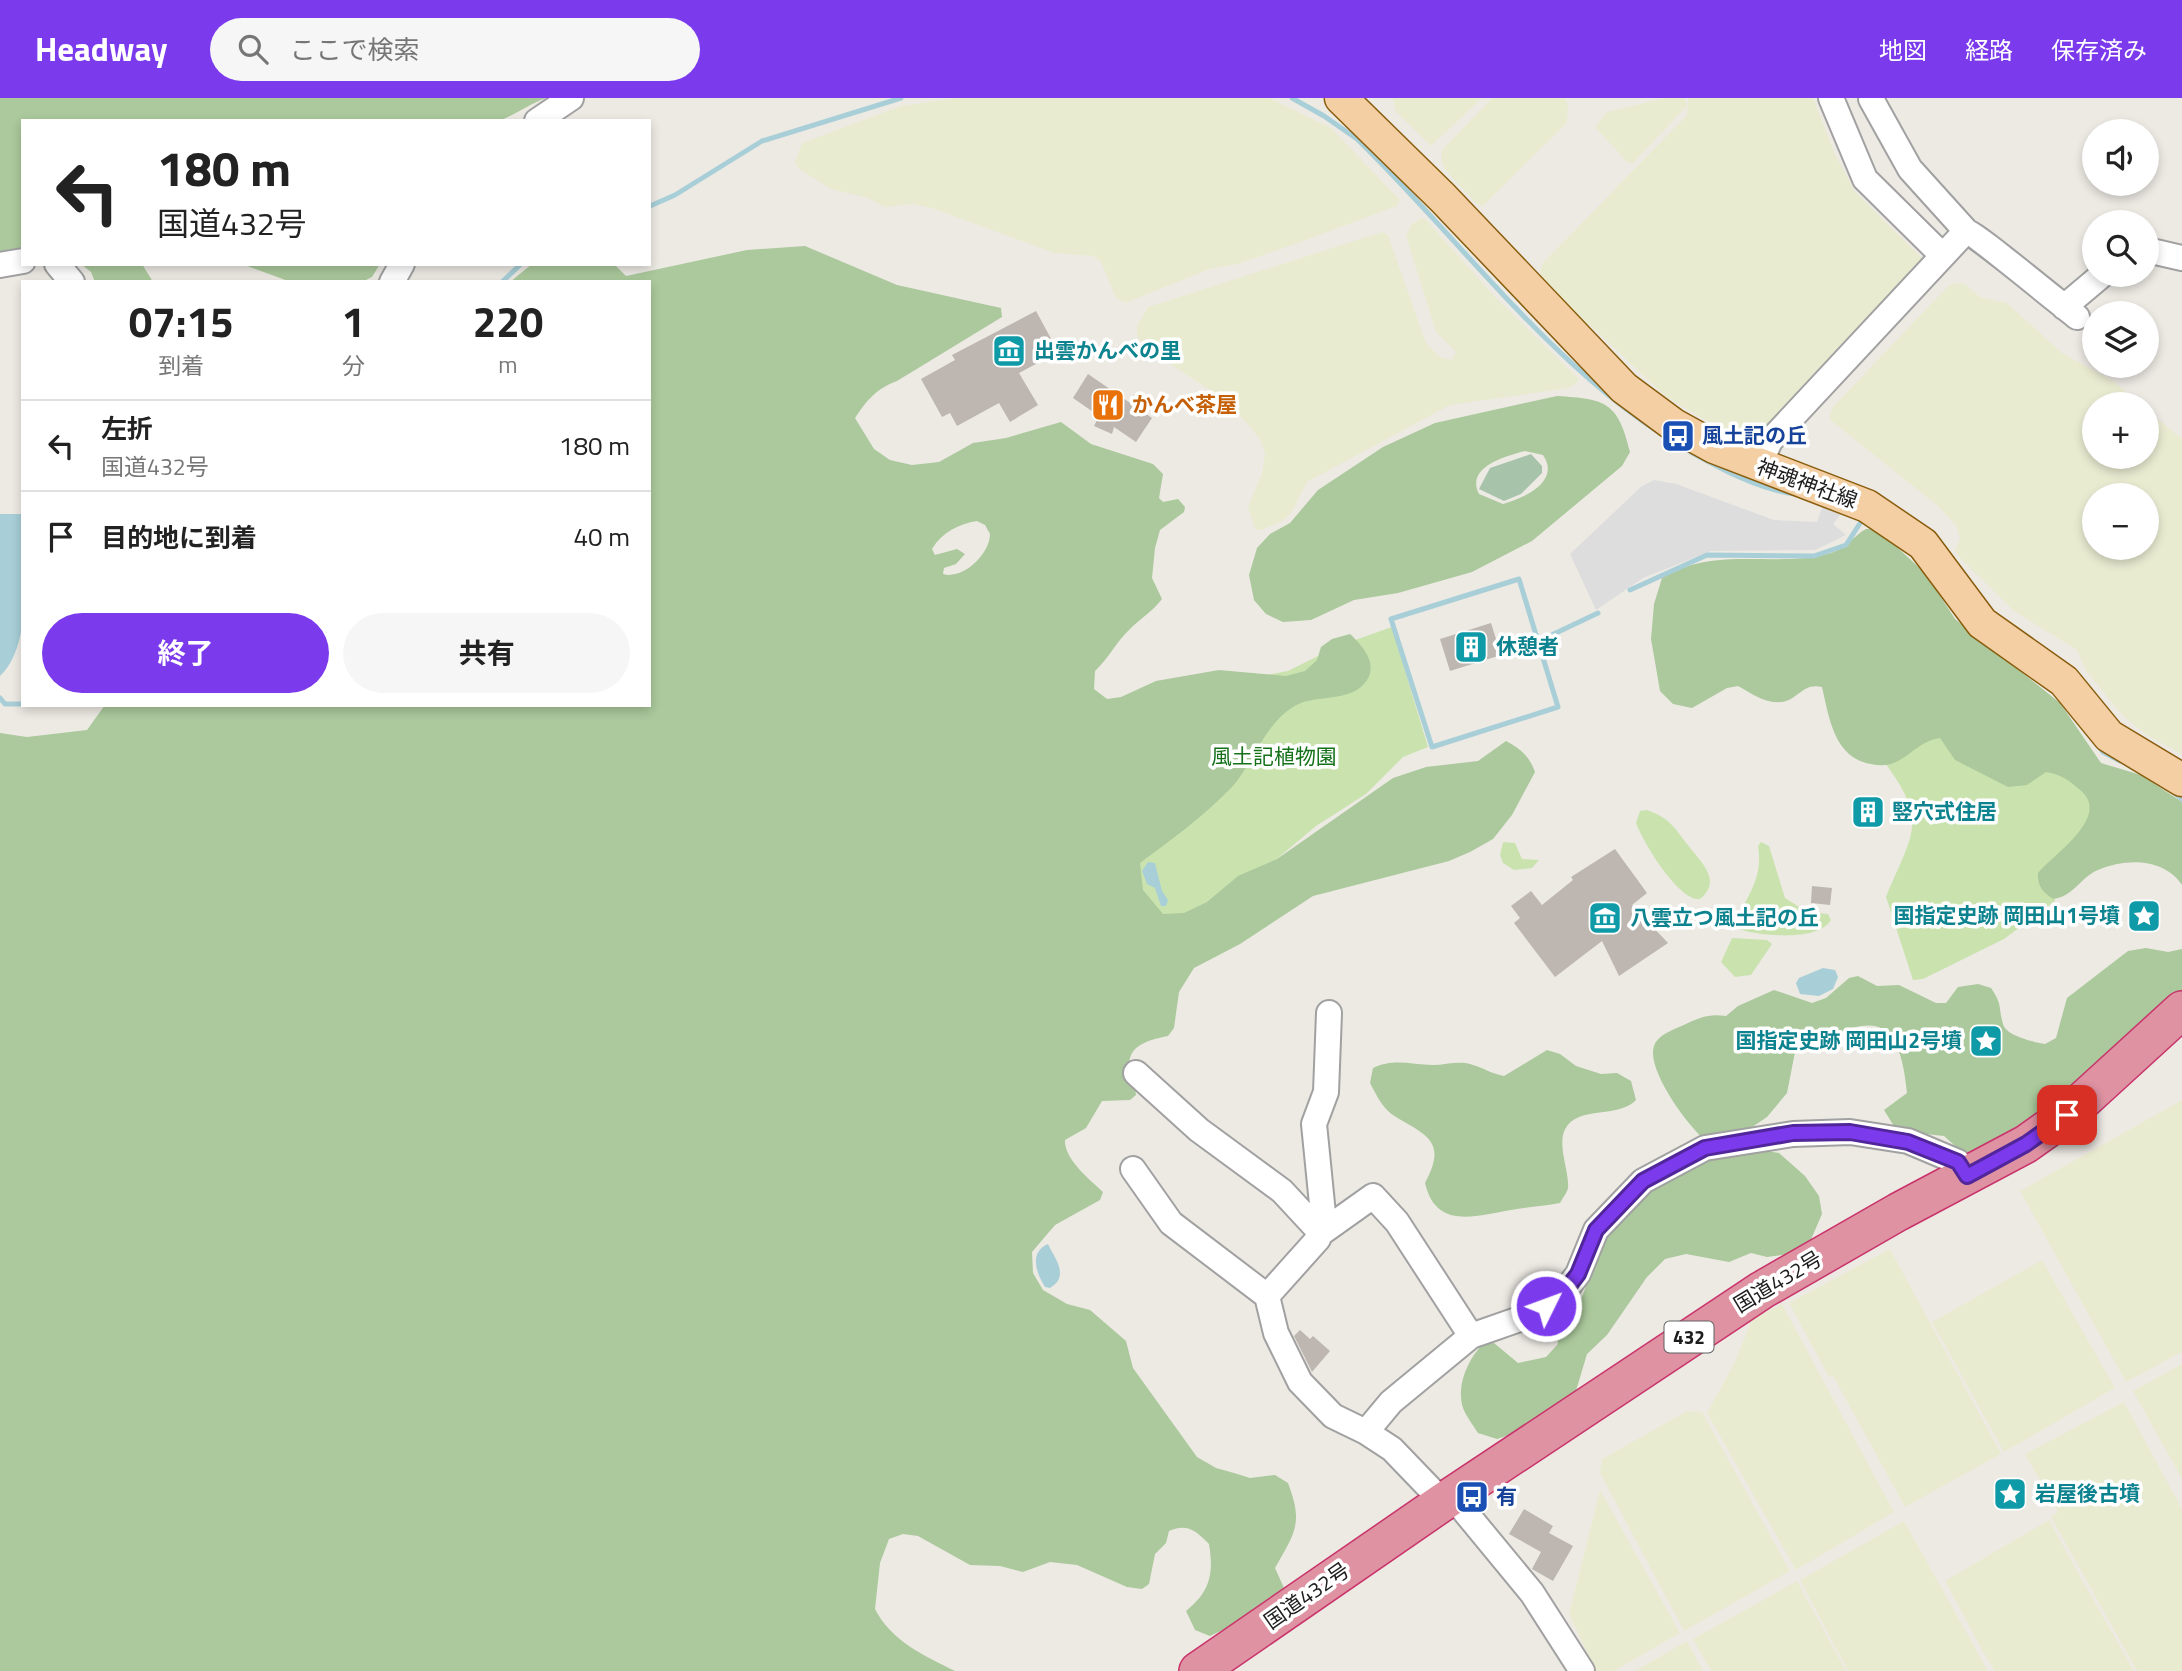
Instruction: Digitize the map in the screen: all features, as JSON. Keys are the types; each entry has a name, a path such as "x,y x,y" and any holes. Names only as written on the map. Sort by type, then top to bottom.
{"highway":[{"name":"国道432号","path":"1219,1665 1448,1499 1762,1290 2026,1144 2067,1115 2182,1010"}],"main road":[{"name":"神魂神社線","path":"1341,98 1443,198 1625,388 1674,425 1714,447 1867,506 1905,530 1940,562 1982,623 2064,681 2109,736 2182,780"}],"street":[{"path":"540,119 571,98"},
{"path":"1867,98 1910,169 1966,231 1974,234 1995,254 2071,312 2092,287"},
{"path":"1836,99 1866,179 1941,254"},
{"path":"1759,466 1770,441 1901,302 1941,254 1966,231"},
{"path":"2159,253 2182,258"},
{"path":"0,265 21,261"},
{"path":"59,266 70,280"},
{"path":"1321,1233 1324,1224 1314,1124 1326,1092 1329,1013"},
{"path":"1136,1073 1199,1130 1282,1191 1321,1233"},
{"path":"1366,1432 1391,1402 1471,1336 1531,1315 1561,1296 1578,1274 1596,1230 1643,1181 1705,1148 1793,1133 1850,1132 1908,1142 1958,1162 1967,1176"},
{"path":"1133,1169 1171,1223 1267,1296 1276,1333 1300,1382 1333,1416 1366,1432 1392,1449 1448,1499 1532,1593 1582,1671"},
{"path":"1267,1296 1321,1233 1373,1196 1396,1222 1471,1336"}],"green space":[{"path":"0,98 546,98 503,119 21,119 21,248 0,253"},
{"path":"957,98 1269,98 1331,128 1400,200 1397,206 1309,239 1238,264 1210,269 1125,303 1116,298 1101,262 1093,256 1054,253 932,208 913,204 884,207 868,198 831,189 799,169 795,162 802,143 901,106"},
{"path":"1393,98 1482,98 1431,146 1395,111"},
{"path":"1492,98 1565,98 1568,107 1567,123 1483,206 1477,204 1446,171 1441,161 1442,150"},
{"path":"1665,98 1684,98 1687,106 1633,163 1628,163 1595,127 1607,112"},
{"path":"1688,98 1813,98 1835,154 1855,192 1923,259 1801,395 1758,438 1743,442 1666,397 1589,324 1580,324 1539,278 1542,264 1687,115"},
{"path":"1421,218 1426,220 1498,300 1579,379 1577,383 1569,388 1450,405 1307,482 1291,513 1284,520 1262,530 1255,529 1248,507 1262,473 1265,454 1260,439 1229,403 1143,346 1137,335 1137,326 1148,307 1382,232 1388,235 1426,343 1440,357 1452,360 1456,352 1436,332 1406,236 1411,225"},
{"path":"805,246 897,285 1001,308 1002,317 883,387 855,418 874,449 890,460 912,465 939,462 973,443 1006,438 1061,422 1091,444 1153,464 1163,474 1159,498 1163,502 1178,499 1185,507 1184,512 1160,530 1155,548 1152,578 1162,599 1125,634 1095,671 1094,689 1107,699 1121,697 1156,681 1219,670 1286,676 1305,671 1317,660 1321,647 1332,639 1350,634 1364,649 1371,667 1367,680 1360,687 1343,695 1302,703 1283,715 1266,734 1231,788 1199,818 1140,863 1143,890 1163,914 1184,913 1207,902 1238,876 1277,859 1393,778 1426,767 1478,761 1506,741 1524,754 1533,767 1535,772 1512,815 1493,839 1449,861 1313,896 1240,944 1194,968 1179,992 1174,1028 1168,1036 1142,1044 1132,1053 1130,1067 1136,1095 1130,1100 1102,1101 1086,1128 1065,1140 1073,1161 1103,1192 1100,1200 1055,1225 1032,1252 1033,1273 1043,1290 1067,1304 1090,1310 1126,1341 1133,1368 1197,1457 1216,1468 1250,1478 1275,1475 1288,1483 1295,1508 1295,1527 1275,1568 1284,1588 1244,1620 1210,1636 1195,1630 1186,1611 1205,1589 1211,1564 1209,1544 1187,1528 1169,1531 1166,1543 1155,1554 1149,1584 1142,1589 1127,1587 1077,1565 1050,1562 1023,1572 1000,1566 970,1565 918,1536 903,1534 889,1539 880,1563 875,1609 899,1639 955,1671 0,1671 0,733 27,737 87,730 104,707 651,707 651,280 512,280 530,266 616,266 626,276 747,250","holes":["977,521 985,525 990,534 985,550 974,564 959,573 943,574 944,568 956,564 965,554 957,549 935,555 932,549 946,533"]},
{"path":"84,266 143,266 152,280 94,280 91,272"},
{"path":"247,266 379,266 372,277 366,280 286,280"},
{"path":"1955,283 1965,284 1980,297 2007,303 2062,353 2082,364 2082,378 2108,378 2126,392 2082,392 2082,469 2159,469 2159,420 2182,439 2182,754 2148,736 2123,716 2086,671 2077,650 2014,611 1960,558 1955,551 1960,539 1957,527 1939,507 1829,419 1832,408 1948,286"},
{"path":"1557,396 1587,399 1607,406 1615,413 1630,452 1622,466 1532,541 1472,572 1398,593 1354,600 1311,620 1283,622 1266,614 1254,600 1249,575 1257,548 1270,534 1290,523 1318,490 1383,447 1435,423","holes":["1525,451 1543,455 1547,473 1544,480 1530,493 1503,504 1479,494 1476,485 1478,477 1490,464"]},
{"path":"1531,454 1542,466 1542,473 1521,494 1504,501 1479,489 1490,468"},
{"path":"1866,529 1875,529 1886,537 1926,574 1955,619 2060,703 2101,763 2141,775 2182,802 2182,885 2174,876 2155,865 2120,863 2092,873 2072,891 2053,899 2041,888 2038,873 2067,845 2085,822 2089,811 2088,800 2080,790 2064,778 2046,772 2027,785 2008,787 1955,760 1940,738 1922,744 1891,764 1878,765 1859,760 1849,754 1835,734 1822,687 1810,687 1787,701 1775,702 1758,697 1738,686 1727,688 1692,708 1673,704 1660,691 1651,639 1654,604 1662,578 1703,562 1788,559 1831,553"},
{"name":"風土記植物園","path":"1392,627 1428,747 1403,757 1366,794 1316,826 1196,927 1139,912 1131,785 1233,681 1288,671 1338,646"},
{"path":"1942,733 2036,774 2046,771 2062,773 2086,791 2092,802 2091,818 2054,896 2055,901 2004,939 1923,979 1913,980 1886,897 1909,843 1912,815 1899,783 1885,763 1925,735"},
{"path":"1647,810 1672,825 1705,867 1710,880 1706,893 1700,899 1682,891 1672,881 1646,843 1636,823 1640,811"},
{"path":"1503,842 1515,843 1522,859 1539,860 1532,868 1514,870 1503,863 1500,855"},
{"path":"1761,842 1769,846 1785,898 1807,912 1828,914 1831,920 1824,927 1814,932 1788,935 1760,934 1738,929 1741,911 1758,873 1758,846"},
{"path":"1732,938 1767,940 1772,944 1751,975 1735,977 1721,962"},
{"path":"2146,948 2168,952 2182,949 2182,995 2082,1093 1973,1162 1944,1136 1897,1131 1884,1110 1907,1093 1902,1062 1895,1042 1885,1030 1872,1026 1857,1027 1795,1052 1787,1093 1767,1117 1736,1138 1705,1140 1697,1133 1662,1082 1653,1056 1654,1046 1661,1037 1697,1019 1713,1015 1726,1016 1738,1006 1774,990 1812,1003 1826,998 1849,978 1858,976 1877,986 1899,985 1936,1003 1946,1003 1958,987 1978,984 1991,988 1999,1003 2005,1028 2021,1038 2045,1044 2056,1038 2067,998 2128,951"},
{"path":"1547,1050 1560,1054 1576,1066 1601,1074 1617,1073 1631,1081 1636,1100 1624,1108 1579,1117 1564,1130 1562,1139 1568,1188 1560,1203 1471,1216 1448,1214 1438,1208 1430,1198 1425,1183 1434,1158 1431,1142 1384,1107 1370,1083 1373,1068 1396,1063 1464,1063 1504,1076"},
{"path":"2182,1100 2182,1352 2126,1382 2020,1191"},
{"path":"1754,1149 1779,1153 1805,1176 1819,1196 1822,1214 1809,1244 1790,1254 1767,1257 1751,1253 1729,1262 1686,1254 1665,1259 1647,1277 1607,1335 1587,1354 1575,1394 1515,1433 1497,1439 1478,1433 1463,1408 1461,1391 1468,1365 1483,1344 1494,1343 1518,1363 1546,1357 1558,1344 1555,1325 1566,1308 1581,1300 1605,1231 1646,1191 1700,1161"},
{"path":"1890,1249 2001,1454 1905,1507 1833,1376 1829,1377 1789,1303"},
{"path":"2042,1260 2115,1388 2004,1452 1932,1322"},
{"path":"1782,1304 1894,1512 1796,1570 1707,1413 1735,1362 1752,1319"},
{"path":"2182,1364 2182,1479 2133,1391"},
{"path":"2124,1402 2182,1509 2182,1671 2137,1671 2051,1517 2058,1512 2025,1454"},
{"path":"1687,1411 1702,1412 1790,1571 1684,1631 1600,1473 1602,1459"},
{"path":"1600,1490 1680,1633 1614,1671 1596,1671 1569,1614"},
{"path":"2049,1520 2134,1671 1995,1671 1982,1650 1945,1581"},
{"path":"1904,1521 1988,1671 1848,1671 1800,1580"},
{"path":"1797,1581 1846,1671 1711,1671 1693,1639"},
{"path":"1687,1641 1703,1671 1635,1671"}],"shaded area":[{"path":"1654,480 1676,484 1774,520 1817,522 1826,497 1846,507 1833,524 1846,535 1815,550 1711,551 1643,578 1596,610 1570,554 1642,486"}],"water":[{"path":"0,514 21,514 21,631 11,662 0,676"},
{"path":"1148,862 1155,863 1162,891 1168,900 1166,906 1161,906 1155,888 1147,884 1142,871"},
{"path":"1823,968 1835,970 1838,977 1833,989 1819,996 1800,994 1796,983 1799,978"},
{"path":"1048,1244 1060,1273 1056,1283 1050,1288 1045,1287 1036,1263 1038,1252"}],"building":[{"path":"1036,311 1055,346 1045,351 1049,357 1019,373 1038,405 1010,422 999,403 957,426 950,413 942,417 921,379 955,360 952,355"},
{"name":"かんべ茶屋","path":"1088,374 1152,418 1136,442 1114,427 1112,434 1094,426 1099,416 1073,398"},
{"name":"休憩者","path":"1491,623 1501,655 1450,671 1440,639"},
{"name":"竪穴式住居","path":"1871,801 1880,813 1865,824 1856,811"},
{"name":"八雲立つ風土記の丘","path":"1615,849 1647,893 1632,905 1668,943 1619,976 1602,941 1555,977 1514,923 1520,918 1511,906 1531,891 1542,905 1573,880 1571,877"},
{"path":"1812,886 1832,888 1830,905 1811,903"},
{"path":"1300,1330 1310,1339 1313,1336 1330,1351 1312,1372 1294,1336"},
{"path":"1524,1509 1553,1526 1549,1533 1573,1546 1553,1581 1532,1569 1541,1552 1509,1534"}],"waterway":[{"path":"651,206 675,195 762,141 901,98"},
{"path":"1292,98 1357,139 1523,315 1566,358 1611,397 1659,433 1721,468 1762,486 1795,494"},
{"path":"504,280 519,266"},
{"path":"1630,590 1707,555 1814,556 1846,545 1864,517"},
{"path":"1519,579 1558,707 1432,747 1391,619 1519,579"},
{"path":"1539,641 1598,613"},
{"path":"0,698 5,704 21,704"},
{"path":"2097,744 2103,752 2120,761"},
{"path":"2171,790 2182,799"}],"place":[{"name":"出雲かんべの里","path":"1009,351"},
{"name":"かんべ茶屋","path":"1108,405"},
{"name":"風土記の丘","path":"1678,436"},
{"name":"休憩者","path":"1471,647"},
{"name":"竪穴式住居","path":"1868,812"},
{"name":"国指定史跡 岡田山1号墳","path":"2144,916"},
{"name":"八雲立つ風土記の丘","path":"1605,918"},
{"name":"国指定史跡 岡田山2号墳","path":"1986,1041"},
{"name":"岩屋後古墳","path":"2010,1494"},
{"name":"有","path":"1472,1497"}],"route":[{"path":"1546,1306 1561,1296 1578,1274 1596,1230 1643,1181 1705,1148 1793,1133 1850,1132 1908,1142 1958,1162 1967,1176 2026,1144 2067,1115"}]}
